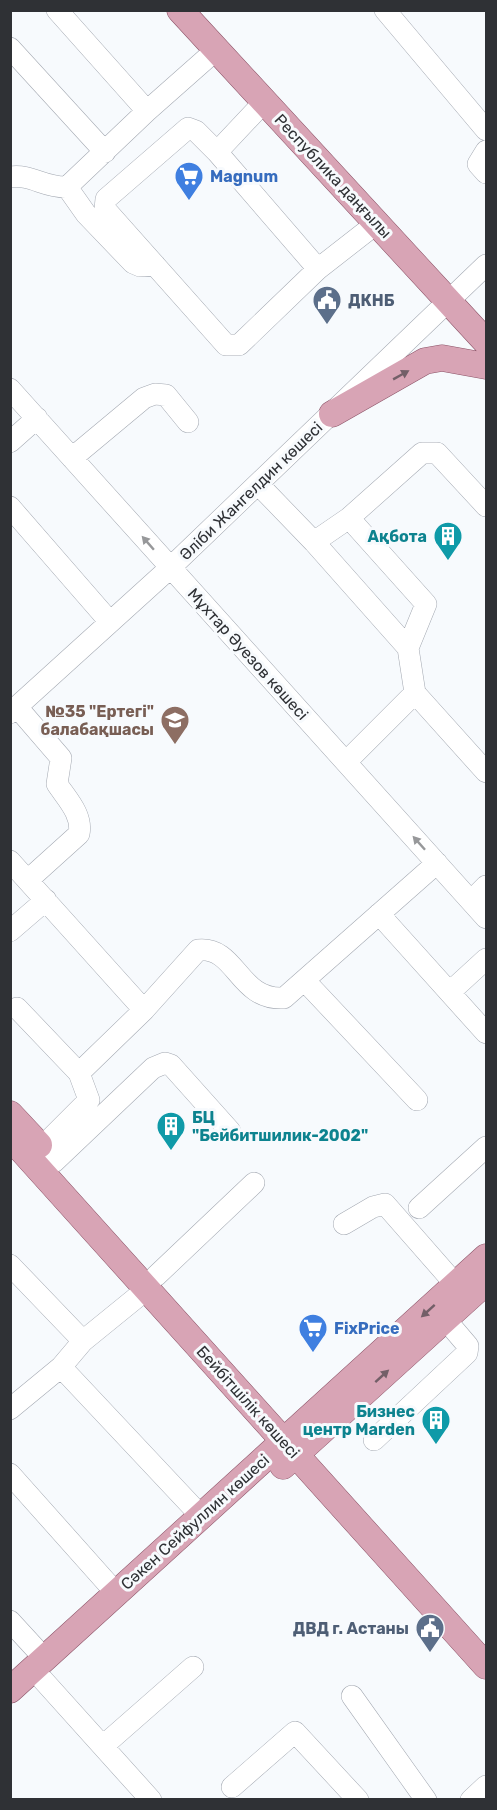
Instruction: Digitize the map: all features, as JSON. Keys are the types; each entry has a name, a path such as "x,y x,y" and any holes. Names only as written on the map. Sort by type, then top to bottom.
{"main road":[{"name":"Республика даңғылы","path":"183,12 210,56 264,102 486,342"},
{"path":"332,414 425,361 442,358 486,366"},
{"name":"Бейбітшілік көшесі","path":"10,1114 48,1155 152,1282 296,1443 486,1666"},
{"name":"Бейбітшілік көшесі","path":"10,1137 152,1282"},
{"name":"Сәкен Сейфуллин көшесі","path":"10,1710 44,1669 116,1593 201,1516 296,1443 446,1319 476,1291 486,1257"},
{"name":"Сәкен Сейфуллин көшесі","path":"10,1690 44,1669 296,1443 476,1291"},
{"name":"Бейбітшілік көшесі","path":"296,1443 486,1643"}],"street":[{"path":"57,10 147,111"},
{"path":"385,10 486,130"},
{"path":"10,48 105,152"},
{"path":"10,177 23,175 52,188 67,188 147,111 210,56"},
{"path":"217,152 264,102"},
{"path":"318,269 217,152 196,131 188,128 106,199 105,209 226,345 232,346 239,345 318,269 377,223"},
{"path":"486,151 478,164 486,173"},
{"path":"67,188 86,214 133,263 140,266 155,265"},
{"name":"Әліби Жангелдин көшесі","path":"14,710 170,568 486,265"},
{"name":"Мұхтар Әуезов көшесі","path":"10,389 486,918"},
{"path":"72,458 144,398 155,393 166,395 188,422"},
{"path":"10,442 37,418"},
{"path":"314,542 349,518 422,453 437,453 486,506"},
{"path":"258,484 314,542 408,648"},
{"path":"10,507 110,622"},
{"path":"349,518 426,604 408,648 415,693 486,772"},
{"path":"346,762 415,693"},
{"path":"14,710 62,758 57,784 80,819 81,826 79,834 28,880"},
{"path":"10,861 144,1010"},
{"path":"79,1073 144,1010 198,950 218,952 260,995 272,999 284,998 437,863"},
{"path":"471,901 486,886"},
{"path":"10,931 46,900"},
{"path":"379,914 486,1033"},
{"path":"450,992 486,959"},
{"path":"305,981 417,1100"},
{"path":"17,1008 79,1073 89,1100 48,1155"},
{"path":"48,1155 153,1068 165,1063 171,1065 230,1131"},
{"path":"419,1208 486,1147"},
{"path":"12,1404 61,1367 83,1341 152,1282 254,1183"},
{"path":"344,1224 373,1207 385,1204 476,1291"},
{"path":"10,1265 83,1341"},
{"path":"374,1440 467,1353 468,1346 446,1319"},
{"path":"61,1367 201,1516"},
{"path":"10,1474 116,1593"},
{"path":"10,1621 141,1796"},
{"path":"103,1746 193,1667"},
{"path":"352,1696 426,1800"},
{"path":"232,1787 295,1732 349,1797"},
{"path":"471,1800 486,1786"}],"place":[{"name":"Magnum","path":"189,202"},
{"name":"ДКНБ","path":"327,326"},
{"name":"Ақбота","path":"448,562"},
{"name":"№35 \"Ертегі\" балабақшасы","path":"175,746"},
{"name":"БЦ \"Бейбитшилик-2002\"","path":"171,1152"},
{"name":"FixPrice","path":"313,1354"},
{"name":"Бизнес центр Marden","path":"436,1446"},
{"name":"ДВД г. Астаны","path":"430,1654"}]}
